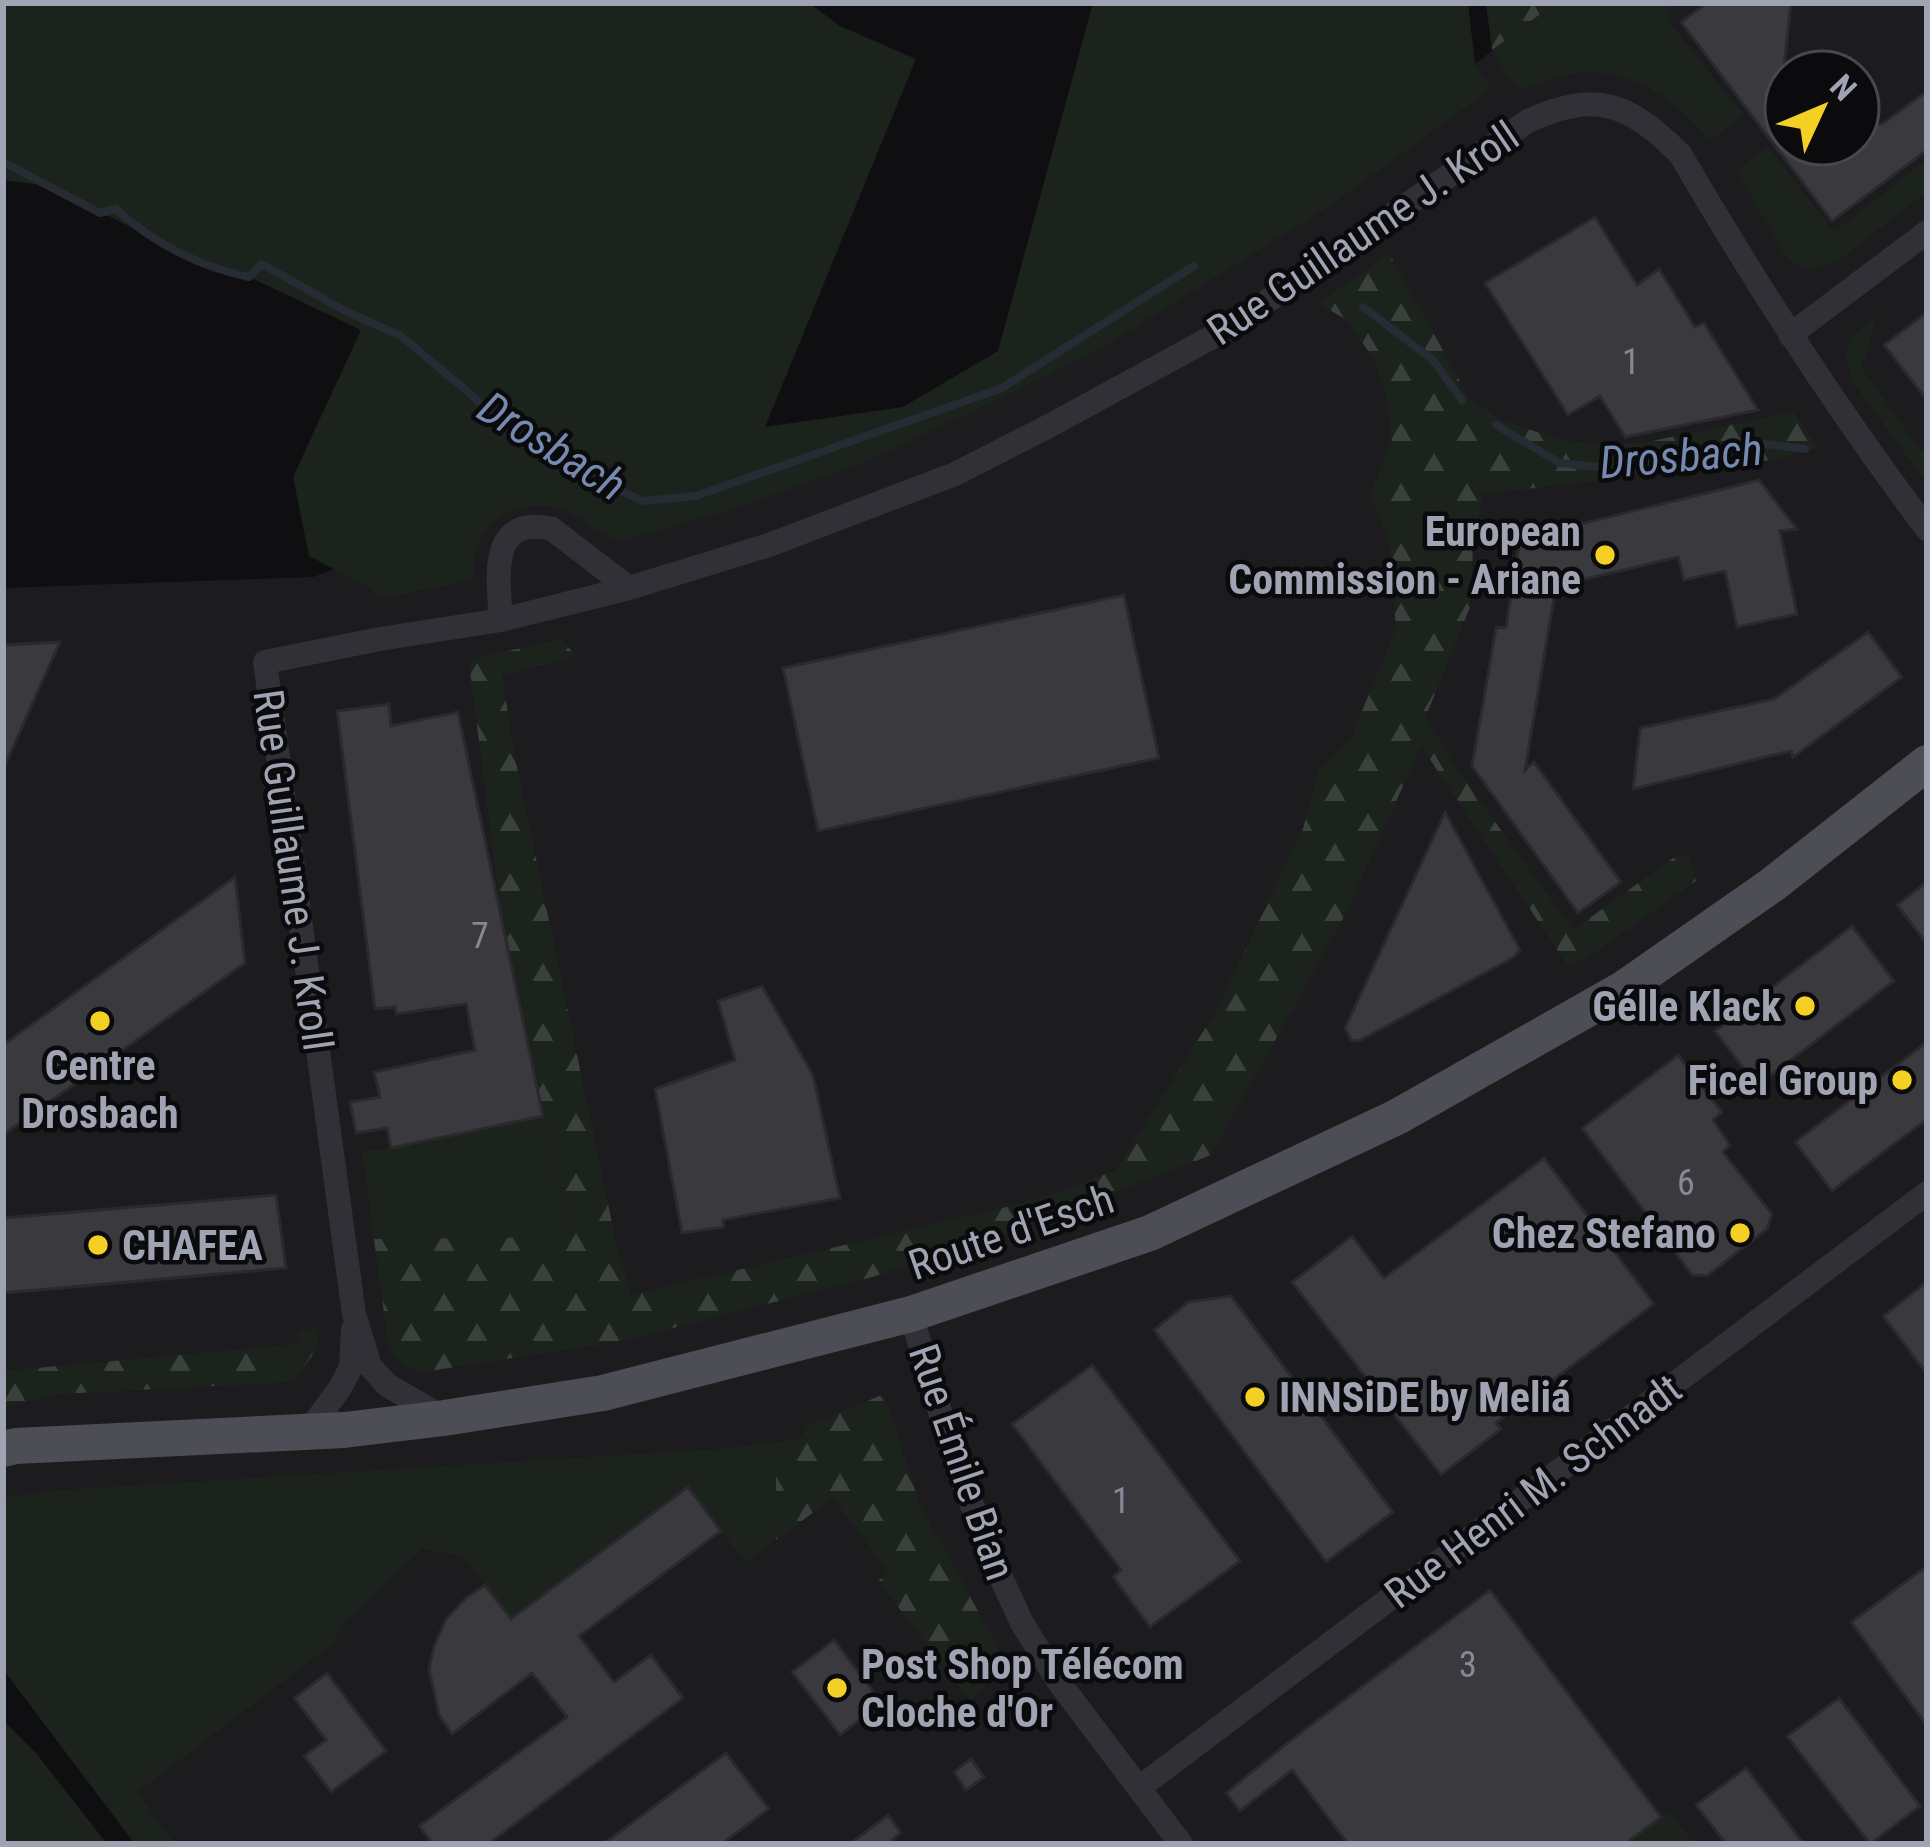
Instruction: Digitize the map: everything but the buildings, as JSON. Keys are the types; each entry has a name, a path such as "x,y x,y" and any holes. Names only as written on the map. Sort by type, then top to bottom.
{"main road":[{"name":"Route d'Esch","path":"3,1449 307,1433 603,1393 911,1314 1150,1233 1397,1117 1623,989 1772,885 1927,763"}],"street":[{"name":"Rue Guillaume J. Kroll","path":"444,1418 387,1385 370,1366 354,1314 265,662 500,620 629,588 790,538 955,474 1227,329 1528,122 1577,104 1631,112 1680,154 1790,335 1859,439 1927,529"},
{"path":"1790,335 1927,232"},
{"path":"500,620 502,545 523,527 552,529 629,588"},
{"name":"Rue Henri M. Schnadt","path":"1139,1788 1927,1193"},
{"name":"Rue Guillaume J. Kroll","path":"307,1433 351,1367 354,1314"},
{"name":"Rue Émile Bian","path":"911,1314 956,1465 1022,1622 1058,1681 1181,1844"}],"shaded area":[{"path":"1555,3 1927,3 1927,1844 135,1844 3,1669 3,588 313,577 519,499 912,429 1451,82"}],"green space":[{"path":"3,3 809,3 840,26 916,59 765,427 903,407 998,351 1093,3 1468,3 1475,64 1491,89 1333,204 1113,341 861,464 623,541 563,510 519,509 499,518 483,533 474,580 378,599 366,585 309,556 293,477 361,330 249,277 219,271 49,186 3,180"},
{"path":"1486,3 1555,3 1492,50"},
{"path":"1555,3 1670,3 1669,21 1743,115 1709,139 1663,97 1610,74 1567,75 1522,90 1507,77 1492,50"},
{"path":"1762,151 1762,168 1785,168 1834,232 1922,163 1927,170 1927,192 1838,261 1812,270 1784,255 1737,170"},
{"path":"1389,253 1470,399 1499,419 1561,440 1606,445 1647,442 1793,412 1818,448 1772,460 1483,494 1473,548 1470,607 1426,716 1454,765 1573,930 1680,853 1689,858 1696,881 1568,966 1421,746 1345,915 1211,1155 994,1239 869,1278 622,1341 423,1372 401,1362 388,1342 374,1239 574,1237 543,1116 501,913 469,663 561,639 576,656 502,675 513,748 631,1295 1036,1200 1116,1170 1216,1011 1303,829 1318,771 1350,740 1396,629 1390,544 1370,494 1392,443 1387,399 1375,361 1347,320 1319,304"},
{"path":"1876,317 1862,368 1921,451 1927,449 1927,483 1853,383 1845,357 1853,334"},
{"path":"543,1116 574,1238 374,1239 362,1151"},
{"path":"315,1328 319,1346 293,1382 58,1394 3,1407 3,1371 300,1344 299,1331"},
{"path":"884,1394 920,1505 1007,1664 970,1700 878,1581 889,1572 833,1498 776,1540 776,1466 810,1425"},
{"path":"798,1439 776,1466 776,1540 746,1563 688,1488 511,1619 463,1556 422,1549 343,1624 332,1645 137,1792 175,1844 135,1844 3,1669 3,1498 59,1490 730,1448"},
{"path":"3,1720 36,1753 107,1844 3,1844"},
{"path":"1669,1811 1694,1844 1625,1844"}],"waterway":[{"name":"Drosbach","path":"3,162 100,213 116,209 161,243 195,260 249,277 262,264 401,336 500,424 642,501 696,496 1002,388 1194,266"},
{"name":"Drosbach","path":"1363,307 1433,360 1462,400"},
{"name":"Drosbach","path":"1496,425 1560,463 1618,469 1756,443 1805,449"}],"place":[{"name":"European Commission - Ariane","path":"1605,555"},
{"name":"Gélle Klack","path":"1805,1006"},
{"name":"Centre Drosbach","path":"100,1021"},
{"name":"Ficel Group","path":"1902,1080"},
{"name":"Chez Stefano","path":"1740,1233"},
{"name":"CHAFEA","path":"98,1245"},
{"name":"INNSiDE by Meliá","path":"1255,1397"},
{"name":"Post Shop Télécom Cloche d'Or","path":"837,1688"}]}
